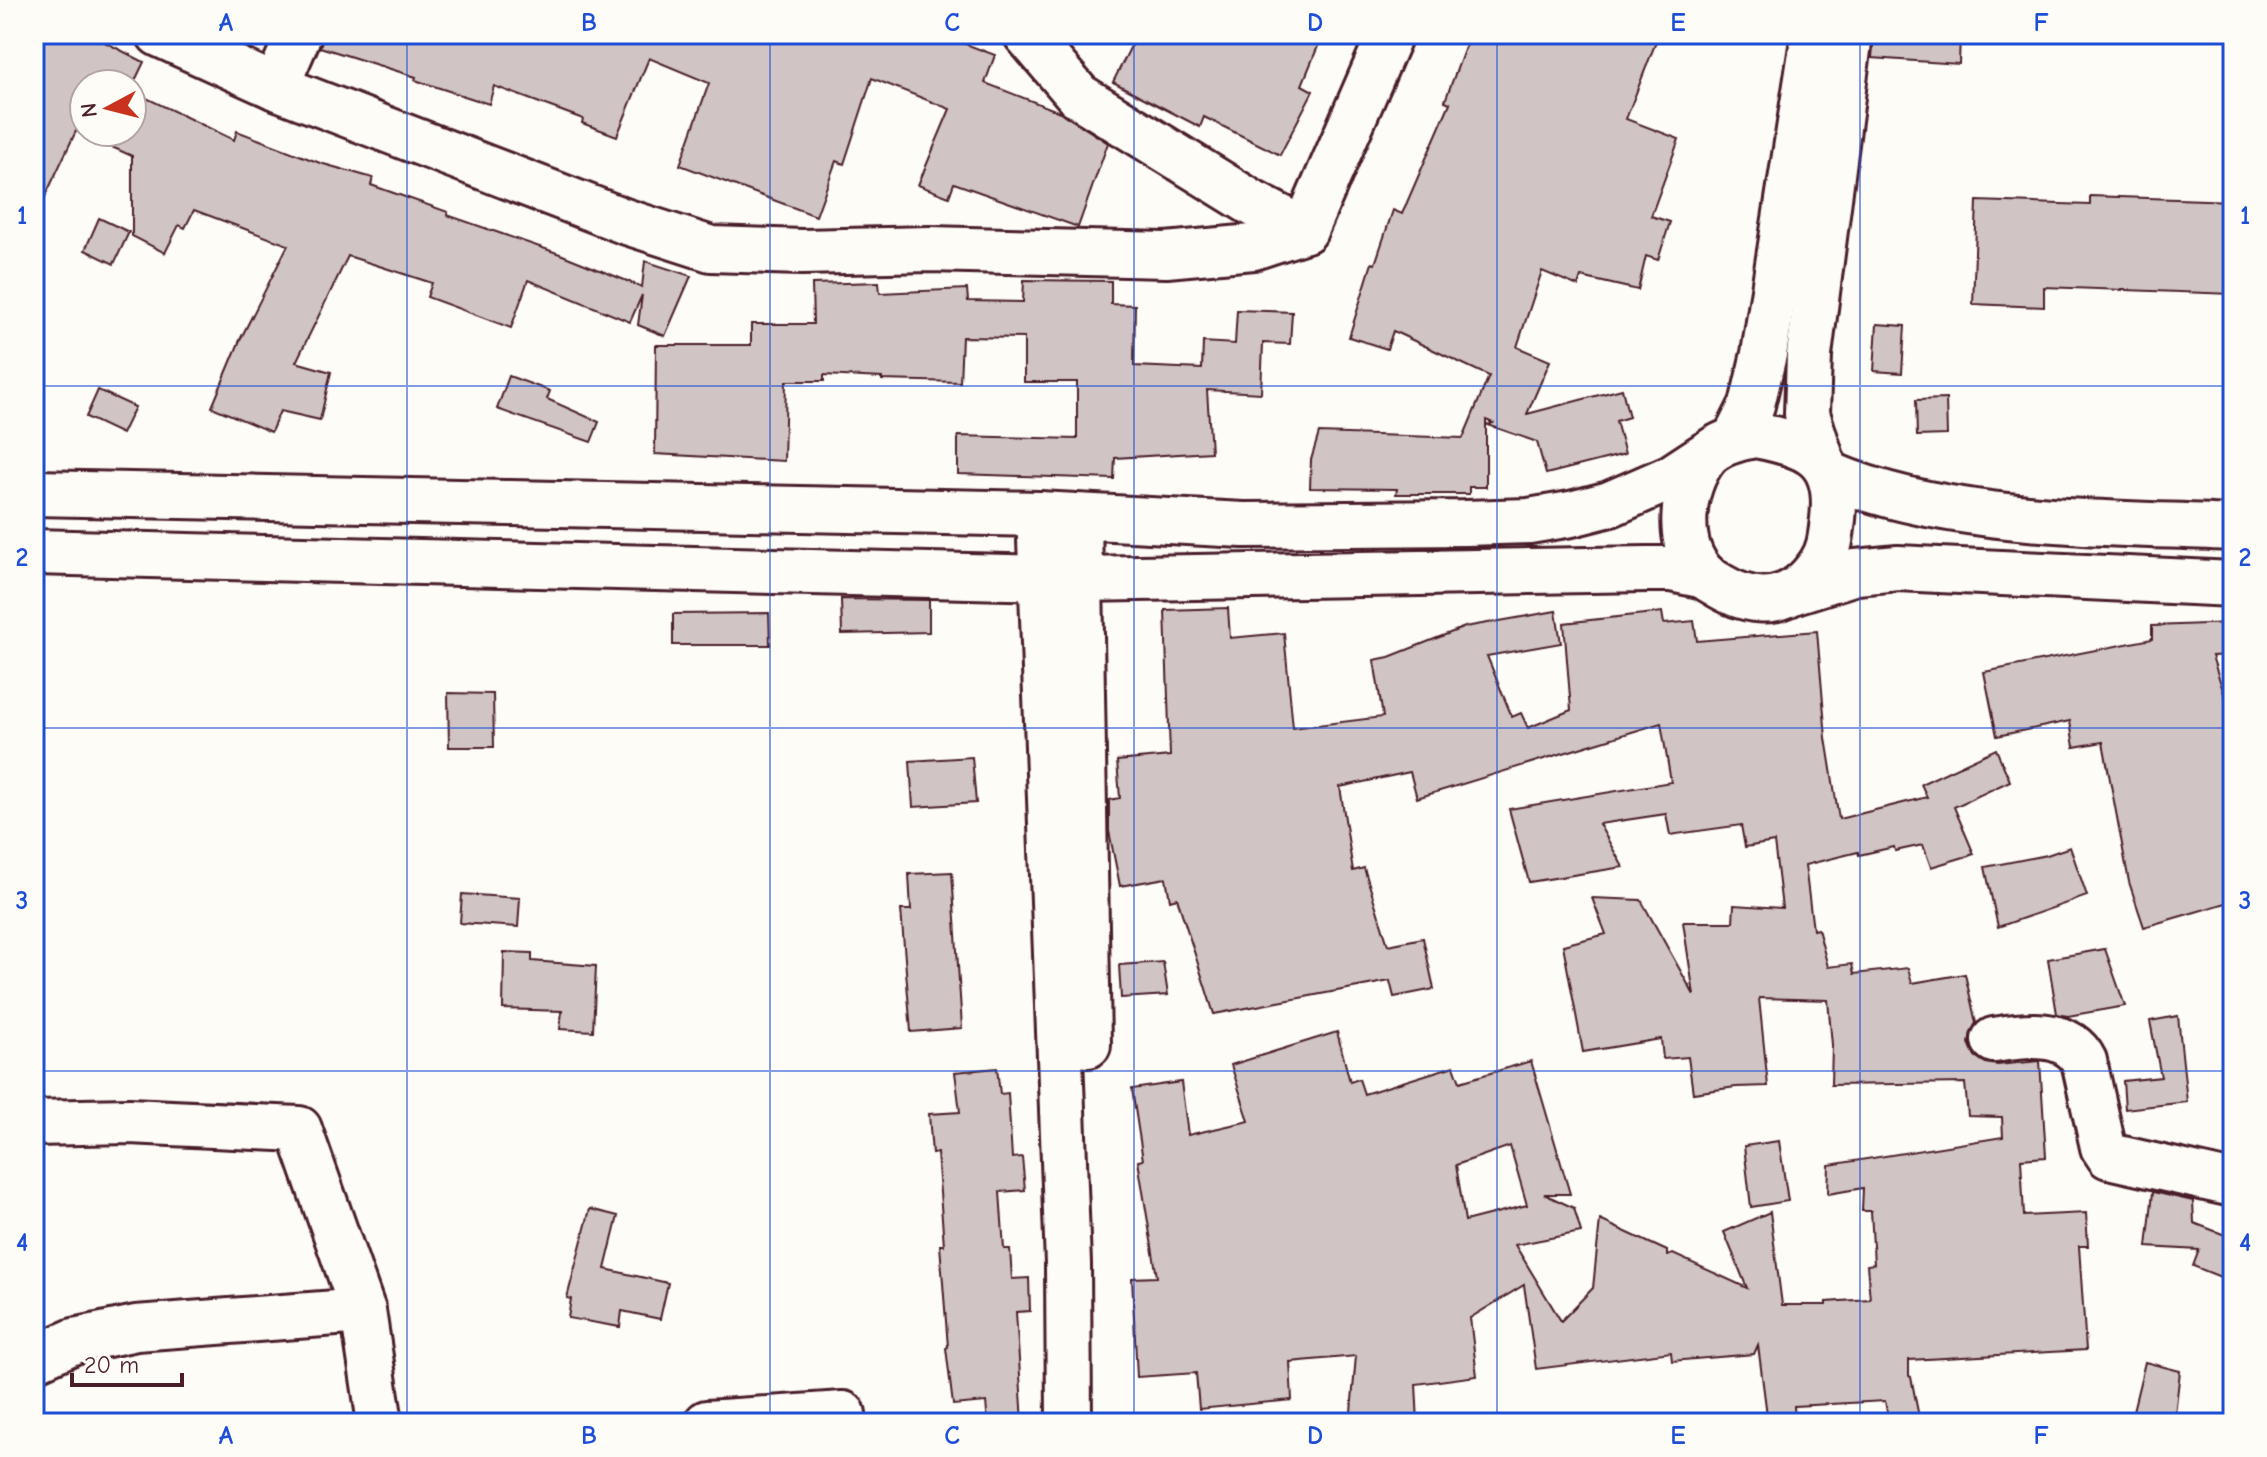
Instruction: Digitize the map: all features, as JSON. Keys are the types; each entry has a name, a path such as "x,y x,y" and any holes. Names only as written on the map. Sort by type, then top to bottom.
{"street":[{"path":"159,34 276,87 624,221 711,249 802,252 930,249 1166,255 1253,247 1305,230 1390,34"},
{"path":"276,87 299,34"},
{"path":"1026,34 1079,96 1252,203 1305,230"},
{"path":"1705,576 1689,550 1684,526 1689,486 1752,405 1764,354 1814,34"},
{"path":"34,552 1061,578 1671,569 1705,576 1731,592 1752,599 1775,601 1814,575 1828,555 1835,503 1807,414 1809,355 1850,34"},
{"path":"34,493 1059,516 1243,525 1529,521 1610,504 1672,477 1721,447 1755,435 1794,443 1858,487 1935,505 2005,515 2233,528"},
{"path":"1059,516 1069,1423"},
{"path":"1792,592 1856,572 1898,568 2233,584"},
{"path":"1061,578 1084,890 1098,1423"},
{"path":"1994,1040 2057,1037 2079,1051 2084,1061 2103,1147 2109,1156 2233,1184"},
{"path":"34,1123 129,1121 299,1129 363,1311 380,1423"},
{"path":"34,1359 74,1341 136,1328 363,1311"},
{"path":"707,1423 843,1414"}],"building":[{"path":"46,34 89,34 144,62 141,68 68,68 68,148 34,220 34,61"},
{"path":"324,34 939,34 995,55 985,83 1060,112 1108,143 1078,227 954,183 949,197 918,185 950,109 872,78 844,164 836,161 816,216 680,165 709,83 649,58 617,136 582,123 583,119 494,86 489,104 320,47"},
{"path":"1137,34 1323,34 1302,85 1313,91 1280,155 1204,117 1200,127 1113,82"},
{"path":"1470,34 1659,34 1626,119 1679,139 1651,216 1670,222 1658,260 1646,256 1638,290 1581,277 1578,286 1542,271 1517,347 1550,361 1527,414 1622,389 1629,417 1616,421 1625,454 1546,474 1537,442 1488,425 1493,423 1486,420 1486,487 1469,487 1469,494 1396,494 1397,489 1310,488 1311,460 1319,433 1463,438 1489,376 1393,331 1387,349 1349,337 1372,263 1375,264 1393,210 1402,214 1450,103 1445,101"},
{"path":"1874,34 1960,34 1959,64 1872,58"},
{"path":"148,99 234,140 237,131 320,163 373,178 371,185 642,287 645,261 691,276 665,336 638,325 642,295 630,322 528,280 511,328 427,297 432,283 348,256 296,362 331,372 320,420 280,411 271,432 212,407 240,340 288,245 194,210 185,228 179,225 165,253 132,236 132,156 114,148 148,148"},
{"path":"2090,196 2233,201 2233,294 2044,287 2044,307 1973,304 1977,201 2090,205"},
{"path":"99,218 129,232 114,264 85,250"},
{"path":"1024,280 1111,281 1111,304 1135,305 1134,366 1202,369 1203,342 1235,344 1237,310 1292,312 1290,344 1263,343 1261,393 1207,390 1211,452 1115,458 1114,479 958,474 958,436 1077,439 1077,382 1024,382 1024,338 962,337 960,382 824,375 824,381 786,381 784,461 655,454 656,345 751,345 751,324 813,324 812,284 879,282 880,293 967,289 968,301 1023,302"},
{"path":"1877,324 1905,326 1902,373 1874,371"},
{"path":"509,376 550,391 547,399 599,422 591,442 497,409"},
{"path":"98,390 135,407 122,434 86,417"},
{"path":"1946,399 1947,435 1917,436 1916,400"},
{"path":"841,599 929,600 929,632 842,634"},
{"path":"1228,608 1230,638 1284,633 1293,728 1383,717 1374,660 1465,627 1556,611 1561,643 1487,656 1512,717 1521,713 1528,728 1571,710 1564,623 1662,612 1664,624 1694,621 1697,641 1817,631 1826,738 1839,819 1927,797 1921,784 1996,749 2010,781 1954,807 1974,854 1931,867 1923,845 1895,851 1894,847 1859,855 1858,852 1805,865 1813,930 1818,929 1828,967 1852,964 1854,974 1908,968 1912,983 1965,974 1976,1023 1969,1043 1975,1056 1997,1065 2040,1061 2046,1157 2021,1159 2024,1216 2086,1213 2088,1246 2079,1246 2086,1350 1909,1360 1909,1376 1919,1417 1889,1423 1885,1401 1794,1406 1795,1423 1768,1423 1758,1345 1754,1354 1672,1361 1671,1352 1536,1369 1524,1285 1470,1318 1477,1376 1416,1384 1418,1423 1350,1423 1356,1356 1290,1362 1292,1400 1199,1409 1196,1373 1137,1377 1132,1278 1157,1277 1138,1161 1143,1160 1132,1089 1181,1082 1188,1135 1249,1121 1231,1065 1337,1032 1350,1082 1359,1079 1364,1094 1454,1066 1460,1082 1531,1061 1570,1194 1544,1194 1574,1208 1581,1232 1515,1245 1561,1321 1593,1288 1600,1220 1667,1251 1667,1256 1673,1254 1747,1288 1724,1232 1770,1212 1782,1305 1826,1305 1826,1302 1870,1299 1867,1265 1874,1264 1871,1211 1862,1211 1863,1188 1828,1194 1829,1165 2003,1137 2002,1117 1968,1116 1965,1083 1831,1085 1832,1045 1828,1000 1759,998 1768,1086 1693,1093 1688,1057 1663,1059 1661,1039 1583,1052 1563,945 1606,934 1592,898 1641,900 1694,995 1683,922 1733,922 1734,905 1782,908 1774,842 1745,847 1741,825 1670,835 1666,814 1599,824 1623,867 1529,882 1509,809 1671,782 1661,723 1417,798 1410,772 1340,787 1353,871 1364,868 1388,945 1423,938 1434,989 1394,997 1390,981 1214,1014 1177,898 1170,900 1166,878 1120,886 1109,831 1109,800 1120,798 1117,761 1170,756 1165,610","holes":["1510,1146 1527,1205 1465,1221 1456,1165"]},
{"path":"769,613 770,645 673,645 673,614"},
{"path":"2233,623 2233,655 2212,656 2233,722 2233,769 2221,773 2233,811 2233,901 2144,927 2129,882 2103,742 2074,747 2070,721 1997,736 1984,672 2152,639 2152,626"},
{"path":"448,693 493,694 494,747 449,747"},
{"path":"972,757 976,803 913,807 910,761"},
{"path":"2070,847 2087,896 1998,927 1985,867 2047,855"},
{"path":"952,872 962,1028 911,1032 901,910 911,910 909,874"},
{"path":"462,894 520,898 518,927 460,923"},
{"path":"2105,949 2125,1006 2068,1016 2057,1014 2048,959"},
{"path":"504,952 532,953 532,961 596,966 593,1031 560,1029 562,1011 503,1009"},
{"path":"1163,962 1168,995 1121,998 1119,965"},
{"path":"2178,1016 2187,1102 2125,1109 2123,1081 2161,1077 2150,1021"},
{"path":"997,1068 1000,1094 1008,1093 1012,1158 1022,1157 1025,1190 1000,1192 1004,1249 1010,1249 1012,1279 1029,1278 1030,1311 1016,1312 1023,1423 988,1423 986,1402 953,1405 946,1348 940,1245 944,1245 937,1153 932,1154 929,1114 960,1112 955,1072"},
{"path":"1779,1141 1788,1201 1751,1207 1744,1146"},
{"path":"2153,1192 2193,1201 2194,1223 2233,1238 2233,1282 2193,1266 2199,1250 2147,1247"},
{"path":"590,1209 618,1216 605,1269 668,1283 660,1319 622,1311 620,1327 568,1318 571,1299 567,1298"},
{"path":"2145,1362 2180,1371 2174,1423 2130,1423"}]}
